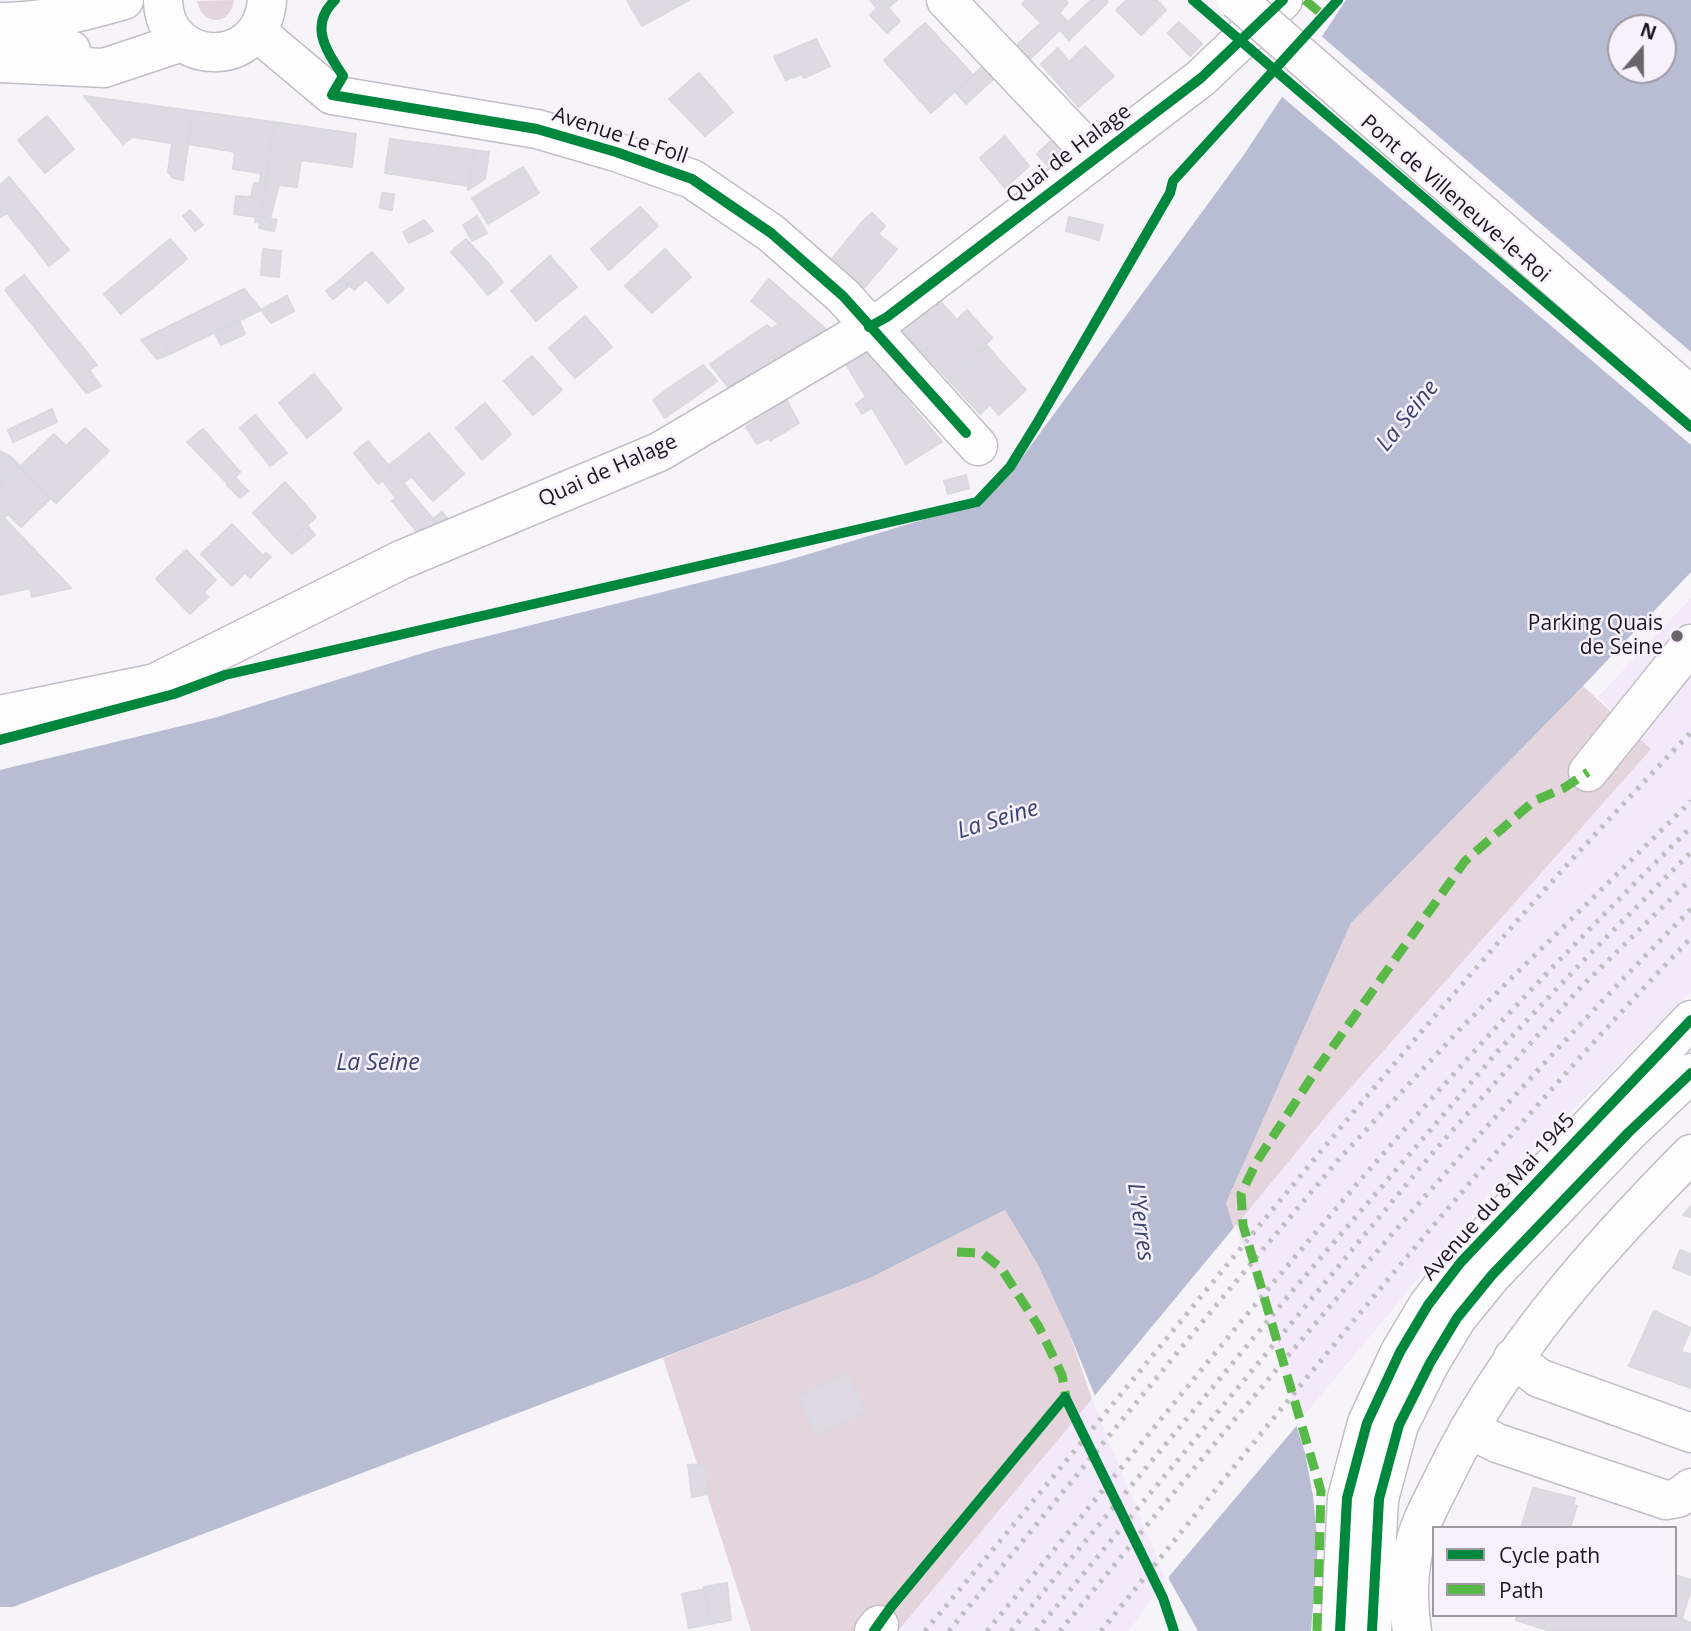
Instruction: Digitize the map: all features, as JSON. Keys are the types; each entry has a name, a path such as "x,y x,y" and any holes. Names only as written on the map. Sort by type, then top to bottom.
{"street":[{"path":"0,22 29,22 69,16 124,0"},
{"path":"163,0 166,18 172,31 183,42 197,50 213,53 230,51 245,44 270,11"},
{"path":"946,0 1096,158"},
{"name":"Pont de Villeneuve-le-Roi","path":"1237,0 1691,396"},
{"name":"Quai de Halage","path":"0,715 155,683 401,559 659,452 887,317 1201,78 1283,0"},
{"name":"Avenue Le Foll","path":"270,11 332,94 537,129 616,152 692,179 771,233 843,296 978,446"},
{"path":"0,63 104,68 183,42"},
{"path":"0,43 139,56"},
{"path":"1588,772 1691,644"},
{"name":"Avenue du 8 Mai 1945","path":"1361,1622 1378,1499 1399,1425 1430,1363 1443,1312 1461,1262 1691,1020"},
{"name":"Avenue du 8 Mai 1945","path":"1443,1312 1531,1233 1628,1133 1691,1073"},
{"path":"1412,1631 1408,1604 1422,1567 1417,1536 1469,1429 1513,1358 1642,1203 1691,1154"},
{"path":"1513,1358 1539,1378 1691,1433"},
{"path":"1469,1429 1497,1443 1666,1500 1678,1498 1691,1488"}],"shaded area":[{"path":"234,0 228,15 216,20 204,15 197,1"},
{"path":"1691,598 1691,993 1496,1186 1156,1592 1129,1631 898,1631 1331,1110 1650,748 1598,697"},
{"path":"1583,686 1651,749 1331,1110 1234,1228 1226,1203 1351,923"},
{"path":"1005,1210 1038,1265 1069,1332 1092,1399 898,1631 751,1631 663,1358 870,1278"}],"water":[{"name":"La Seine","path":"1346,0 1691,0 1691,572 1351,923 1226,1203 1305,1453 1318,1545 1340,1631 1198,1631 1170,1581 1069,1332 1038,1265 1005,1210 870,1278 13,1607 0,1607 0,770 214,718 436,649 782,562 982,502 1010,474 1243,156"}],"pier":[{"path":"1320,35 1691,352 1691,445 1280,95"},
{"path":"1236,1225 1299,1423 1166,1580 1092,1399"},
{"path":"1318,1545 1329,1574 1344,1631 1311,1631"}],"building":[{"path":"627,0 689,0 642,26"},
{"path":"870,0 897,0 888,8 900,21 887,33 870,15 877,8"},
{"path":"1026,0 1065,0 1068,3 1059,13 1068,22 1029,60 1016,46 1041,23 1022,4"},
{"path":"1091,0 1108,2 1069,40 1060,30"},
{"path":"1127,0 1157,0 1166,10 1141,35 1116,10"},
{"path":"1179,22 1202,44 1190,56 1168,33"},
{"path":"925,23 973,75 931,113 884,60"},
{"path":"816,39 830,66 804,78 802,74 786,80 774,57"},
{"path":"1085,46 1114,76 1079,107 1041,64 1058,48 1069,62"},
{"path":"983,66 1000,73 966,104 955,91"},
{"path":"699,73 733,112 705,136 669,99"},
{"path":"84,96 193,111 183,180 173,178 168,172 172,143 132,137 123,144"},
{"path":"193,111 274,122 260,223 255,222 256,217 234,214 236,196 251,197 254,183 260,183 261,173 233,169 235,152 188,144"},
{"path":"47,116 74,149 45,173 18,140"},
{"path":"274,122 356,134 352,167 301,160 297,187 279,185 270,219 261,217"},
{"path":"1057,135 1069,148 1049,167 1037,154"},
{"path":"1005,136 1029,166 1005,188 980,158"},
{"path":"390,139 474,150 469,186 385,173"},
{"path":"474,150 489,152 485,179 468,190"},
{"path":"523,167 539,193 488,224 472,198"},
{"path":"9,177 69,250 49,266 7,213 1,217 0,215 0,185"},
{"path":"382,193 394,194 392,210 380,208"},
{"path":"640,207 658,226 609,270 591,249"},
{"path":"190,210 203,225 195,231 183,216"},
{"path":"872,213 885,226 878,234 897,249 863,289 830,261"},
{"path":"477,216 487,233 472,241 463,225"},
{"path":"261,217 277,220 274,231 259,228"},
{"path":"1069,217 1103,225 1099,240 1066,231"},
{"path":"424,220 433,231 409,243 403,232"},
{"path":"170,239 178,248 109,300 104,294"},
{"path":"466,239 486,261 469,272 451,252"},
{"path":"178,248 187,259 121,314 109,300"},
{"path":"263,249 281,251 279,277 261,275"},
{"path":"665,249 691,277 652,313 625,286"},
{"path":"372,252 404,289 388,303 366,279 354,290 342,278"},
{"path":"550,256 577,287 536,321 511,291"},
{"path":"486,261 503,282 488,295 469,272"},
{"path":"24,275 97,365 89,370 101,386 86,393 5,290"},
{"path":"342,278 349,286 333,299 326,291"},
{"path":"769,279 828,331 788,359 782,351 728,387 710,364 767,325 771,329 779,324 751,301"},
{"path":"244,289 261,310 170,354 159,331"},
{"path":"287,296 294,311 271,323 261,310"},
{"path":"939,300 957,320 923,353 901,328"},
{"path":"967,310 992,338 949,380 923,353"},
{"path":"585,316 612,347 575,378 549,348"},
{"path":"239,320 245,334 221,345 214,332"},
{"path":"159,331 170,354 157,359 141,340"},
{"path":"987,346 1026,390 999,415 990,405 980,414 949,380"},
{"path":"866,347 905,398 877,416 872,408 862,414 856,404 866,397 844,361"},
{"path":"782,351 788,359 735,395 728,387"},
{"path":"532,356 562,390 533,415 504,381"},
{"path":"703,365 717,381 689,401 676,383"},
{"path":"314,374 342,409 307,438 279,403"},
{"path":"676,383 689,401 665,418 653,400"},
{"path":"905,398 942,442 906,464 877,416"},
{"path":"787,401 799,423 770,441 756,420"},
{"path":"485,403 511,434 482,460 456,428"},
{"path":"52,409 57,422 13,442 8,430"},
{"path":"255,415 287,453 270,466 240,428"},
{"path":"756,420 768,438 757,444 746,427"},
{"path":"85,428 109,451 56,503 20,467 54,434 66,446"},
{"path":"203,429 240,472 235,477 248,491 240,498 187,442"},
{"path":"429,433 443,450 426,463 412,447"},
{"path":"368,441 438,525 423,539 392,501 396,498 383,481 378,484 354,453"},
{"path":"412,447 426,463 443,450 464,474 433,501 412,477 403,483 389,465"},
{"path":"0,451 19,465 0,485"},
{"path":"19,465 51,498 21,527 0,506 0,485"},
{"path":"966,475 969,488 948,494 944,481"},
{"path":"285,482 316,517 284,546 253,513"},
{"path":"0,506 8,514 4,518 0,514"},
{"path":"442,512 447,518 438,525 433,519"},
{"path":"0,514 71,588 32,597 30,588 0,595"},
{"path":"232,524 263,556 266,553 271,557 250,578 245,573 232,586 201,554"},
{"path":"307,525 315,535 292,554 284,546"},
{"path":"186,550 216,580 204,592 208,597 190,614 156,579"},
{"path":"1691,1206 1691,1217 1683,1215"},
{"path":"1680,1250 1691,1254 1691,1275 1673,1268"},
{"path":"1654,1311 1691,1328 1681,1352 1691,1354 1691,1388 1629,1366"},
{"path":"848,1373 866,1412 815,1435 798,1396"},
{"path":"705,1464 708,1494 692,1497 688,1465"},
{"path":"1533,1488 1575,1498 1573,1505 1577,1506 1571,1526 1522,1526"},
{"path":"1677,1576 1691,1580 1691,1590 1682,1618 1677,1616"},
{"path":"727,1583 731,1620 710,1624 704,1587"},
{"path":"705,1589 710,1624 689,1628 682,1594"},
{"path":"1677,1616 1686,1621 1682,1631 1550,1631 1516,1620 1517,1617"},
{"path":"1686,1621 1691,1623 1691,1631 1682,1631"}],"railway":[{"path":"925,1631 1419,1035 1540,895 1691,732"},
{"path":"949,1631 1339,1159 1462,1027 1691,801"},
{"path":"987,1631 1275,1281 1393,1143 1540,980 1691,827"},
{"path":"1011,1631 1294,1289 1498,1051 1691,852"},
{"path":"1036,1631 1435,1150 1581,987 1691,879"},
{"path":"1060,1631 1367,1263 1526,1083 1691,909"},
{"path":"1101,1631 1316,1366 1462,1192 1613,1021 1691,938"}],"marked path":[{"path":"1305,0 1325,17"},
{"path":"1317,1631 1321,1491 1243,1225 1241,1194 1257,1161 1317,1069 1465,861 1534,801 1564,788 1588,772"},
{"path":"957,1252 982,1253 1001,1268 1039,1327 1062,1375 1067,1403"}],"cycle path":[{"path":"335,0 327,10 321,29 326,48 343,76 332,95 537,129 616,152 692,179 771,233 843,296 966,433"},
{"path":"1193,0 1691,427"},
{"path":"869,327 887,317 1201,78 1283,0"},
{"path":"0,740 174,694 225,675 977,502 1010,467 1036,425 1170,193 1173,181 1338,0"},
{"path":"1340,1631 1347,1498 1367,1423 1400,1352 1428,1305 1461,1262 1691,1020"},
{"path":"1372,1631 1379,1499 1399,1425 1430,1363 1457,1318 1492,1275 1628,1133 1691,1073"},
{"path":"874,1631 1065,1397 1163,1598 1174,1631"}],"place":[{"name":"Parking Quais de Seine","path":"1677,636"}],"water label":[{"name":"L'Yerres","path":"1140,1222"}]}
